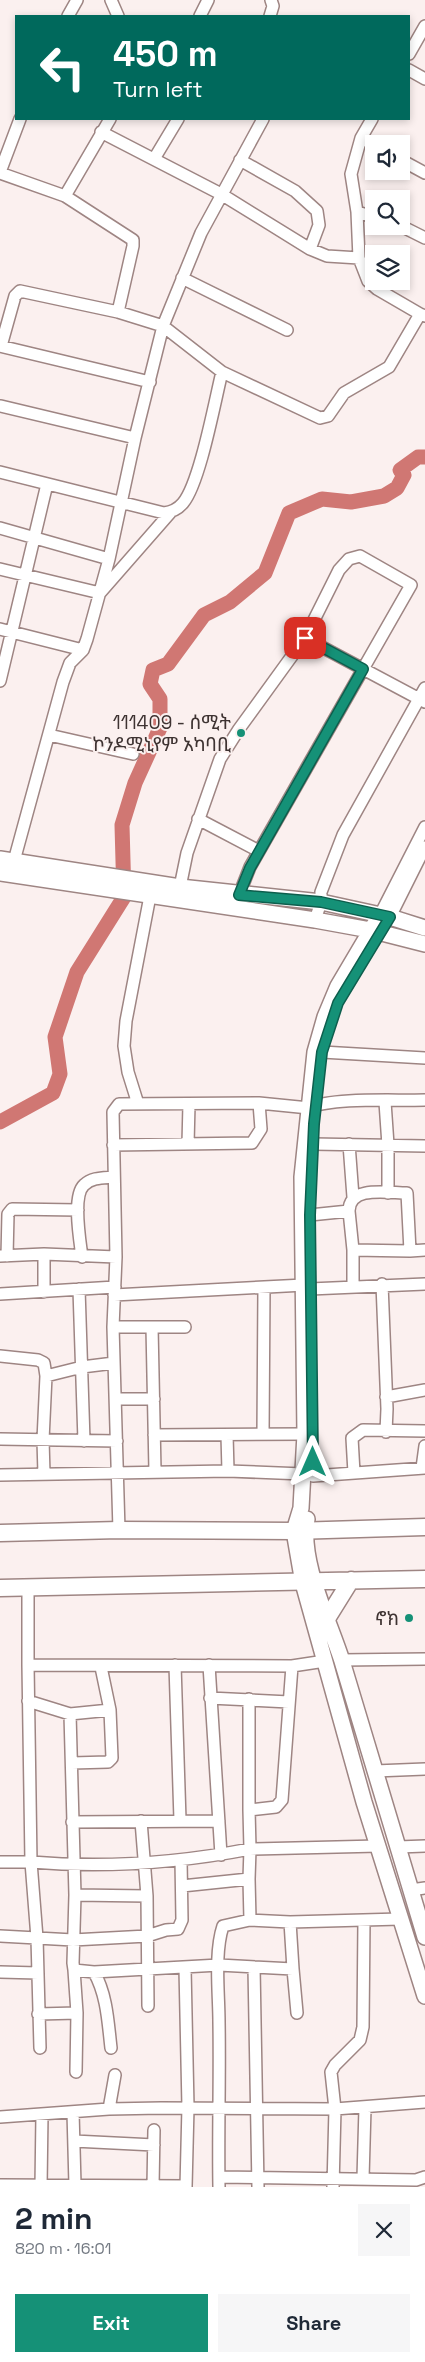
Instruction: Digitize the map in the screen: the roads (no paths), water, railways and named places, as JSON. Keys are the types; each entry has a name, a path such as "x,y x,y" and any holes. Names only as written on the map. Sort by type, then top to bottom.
{"highway":[{"path":"0,1533 425,1527"},
{"path":"0,1588 425,1579"},
{"path":"328,1617 351,1580"}],"main road":[{"path":"7,860 115,884"},
{"path":"0,873 136,887 180,888 321,902 421,924"},
{"path":"136,887 150,896 315,920 375,931 425,944"},
{"path":"308,1475 305,1434 307,1287 315,1052 323,1024 338,986 355,955 385,916"},
{"path":"344,926 354,939 355,955"},
{"path":"375,931 338,1003 322,1052 302,1177 307,1287 308,1475 299,1530 325,1660 378,1846 425,1996"},
{"path":"309,1582 328,1617 402,1864 418,1889 425,1937"},
{"path":"385,1869 402,1864"}],"street":[{"path":"69,15 77,0"},
{"path":"111,0 118,15"},
{"path":"200,15 208,0"},
{"path":"270,15 273,6 271,0"},
{"path":"410,52 425,26"},
{"path":"410,71 425,79"},
{"path":"20,120 0,173 65,196 133,240 118,312"},
{"path":"65,196 109,120"},
{"path":"154,159 177,120"},
{"path":"7,860 49,735 70,663 82,650 110,559 135,438 163,326 201,233 261,120"},
{"path":"150,382 0,346 15,296 20,291 118,312 163,326 222,372 320,418 328,416 344,394 389,367 423,315 377,289 368,281 359,258 357,212 351,174 361,138 371,120"},
{"path":"101,132 221,194 310,249 327,256 359,258"},
{"path":"361,138 365,140"},
{"path":"240,160 295,191 318,211 319,225 310,249"},
{"path":"410,164 425,172"},
{"path":"357,212 365,214"},
{"path":"410,230 425,238"},
{"path":"182,278 287,330"},
{"path":"0,472 121,504 170,512 176,510 185,501 194,480 222,372"},
{"path":"1,406 135,438"},
{"path":"0,681 13,633 47,484"},
{"path":"100,593 170,512"},
{"path":"0,528 110,559"},
{"path":"180,888 187,853 198,819 220,759 228,744 305,638 339,570 350,559 360,556 411,585 259,851 239,895"},
{"path":"0,569 100,593"},
{"path":"0,629 82,650"},
{"path":"305,638 422,700"},
{"path":"315,920 321,902 321,892 343,835 422,700 425,688"},
{"path":"49,735 133,754"},
{"path":"198,819 259,851"},
{"path":"385,916 425,828"},
{"path":"385,916 425,847"},
{"path":"138,1104 128,1072 124,1046 126,1021 150,896"},
{"path":"322,1052 425,1058"},
{"path":"119,1530 119,1472 113,1327 116,1257 114,1108 119,1104 259,1103 312,1106 350,1101 425,1100"},
{"path":"385,1102 388,1145 388,1193"},
{"path":"113,1145 252,1143 260,1129 259,1103"},
{"path":"188,1144 189,1104"},
{"path":"313,1144 425,1146"},
{"path":"349,1144 353,1197"},
{"path":"82,1258 78,1210 83,1186 96,1179 114,1177"},
{"path":"353,1286 353,1250 349,1211 349,1203 353,1197 361,1193 407,1193 410,1251"},
{"path":"78,1210 12,1210 8,1214 3,1256 44,1254 82,1258 116,1257"},
{"path":"310,1215 349,1211"},
{"path":"353,1250 425,1250"},
{"path":"44,1254 44,1292"},
{"path":"382,1284 386,1432"},
{"path":"0,1294 79,1289 114,1291 425,1284"},
{"path":"263,1434 264,1287"},
{"path":"79,1289 84,1440"},
{"path":"113,1327 185,1327"},
{"path":"152,1327 155,1472"},
{"path":"0,1356 38,1360 44,1363 46,1376 43,1440 44,1474"},
{"path":"46,1376 82,1367 114,1364"},
{"path":"386,1397 425,1390"},
{"path":"116,1399 154,1399"},
{"path":"354,1473 352,1438 363,1430 386,1432 425,1431"},
{"path":"154,1435 305,1434"},
{"path":"227,1435 228,1471"},
{"path":"0,1438 117,1441"},
{"path":"0,1475 228,1471 308,1475 354,1473 423,1468 425,1446"},
{"path":"28,1587 31,1862 37,1938 40,2048"},
{"path":"342,1660 425,1659"},
{"path":"28,1665 101,1667 175,1665 292,1666 325,1660"},
{"path":"175,1665 180,1820"},
{"path":"209,1665 222,1855"},
{"path":"249,1810 276,1807 282,1800 292,1666"},
{"path":"72,1763 108,1762 111,1760 110,1710 101,1667"},
{"path":"210,1698 289,1702"},
{"path":"249,1699 250,1920"},
{"path":"28,1701 70,1714 110,1710"},
{"path":"70,1714 75,1895 73,1940 77,2013 76,2072"},
{"path":"375,1771 425,1769"},
{"path":"141,1821 147,1896 148,2006"},
{"path":"72,1822 219,1821"},
{"path":"0,1862 31,1862 73,1866 181,1860 222,1855 250,1849 378,1846"},
{"path":"398,1847 425,1846"},
{"path":"0,1936 73,1940 148,1936 181,1927 181,1860"},
{"path":"182,1886 249,1879"},
{"path":"75,1895 147,1896"},
{"path":"400,1919 290,1922 250,1920 223,1926 219,1965 220,2107 217,2160 219,2182 333,2182 363,2178 419,2182"},
{"path":"333,2182 335,2110 331,2072 335,2065 360,2040 363,2028 364,1920"},
{"path":"290,1922 297,2013"},
{"path":"74,1970 94,1972 219,1965 293,1968"},
{"path":"254,1966 258,2182"},
{"path":"0,2185 41,2187 75,2185 186,2186 188,2107 185,1968"},
{"path":"0,1972 38,1972"},
{"path":"94,1972 104,1994 111,2048"},
{"path":"38,2014 77,2013"},
{"path":"109,2109 115,2075"},
{"path":"0,2117 109,2109 188,2107 335,2110 425,2102"},
{"path":"363,2178 365,2108"},
{"path":"73,2112 75,2185"},
{"path":"41,2187 42,2114"},
{"path":"153,2186 154,2130"},
{"path":"74,2142 154,2144"}],"waterway":[{"path":"0,1122 53,1093 60,1074 55,1037 77,972 124,897 122,825 135,783 160,728 160,699 150,684 153,670 168,664 204,615 230,602 265,573 289,513 322,499 351,502 384,496 397,488 404,475 400,470 418,457 425,457"}],"place":[{"name":"111409 - ሰሚት ኮንዶሚኒየም አካባቢ","path":"241,733"},
{"name":"ኖክ","path":"409,1618"}]}
